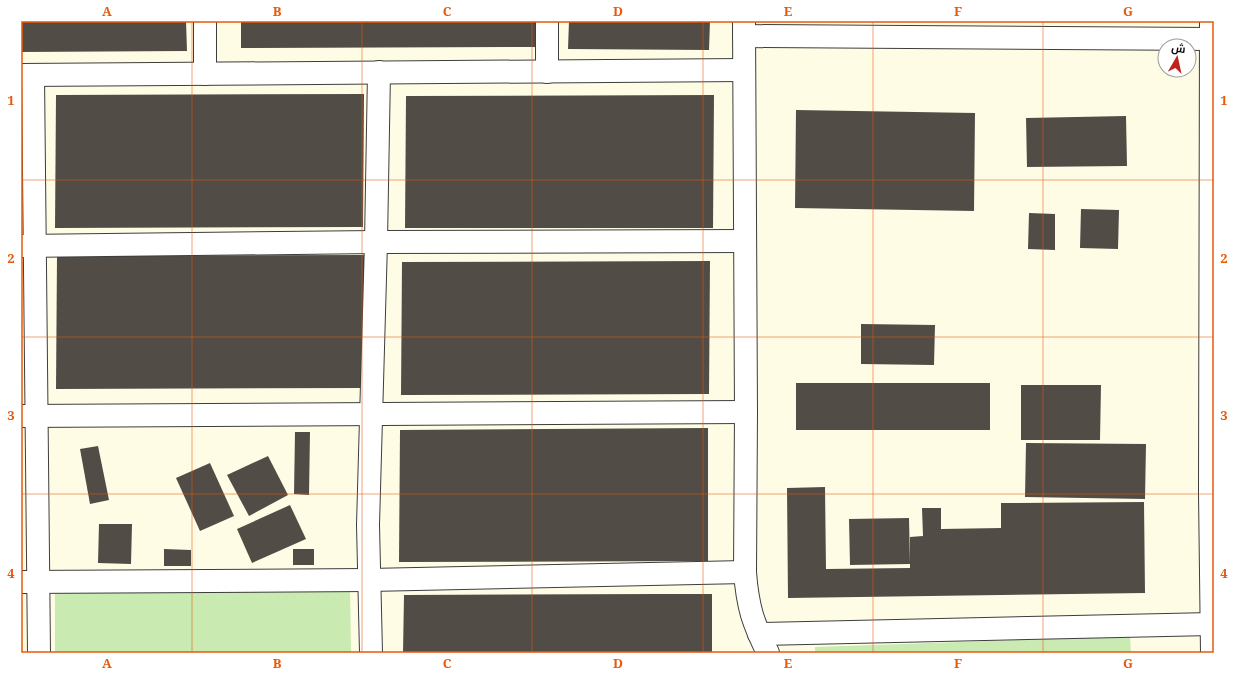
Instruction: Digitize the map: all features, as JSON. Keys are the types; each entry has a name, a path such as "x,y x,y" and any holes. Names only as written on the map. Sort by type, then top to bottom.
{"street":[{"path":"205,21 205,74"},
{"path":"547,21 547,72"},
{"path":"768,653 758,634 752,614 745,572 746,412 744,28 1211,30 1212,653"},
{"path":"39,653 30,582 27,75 744,70"},
{"path":"371,653 368,525 379,72"},
{"path":"28,246 376,242 745,241"},
{"path":"29,416 746,412"},
{"path":"30,582 369,580 745,572"},
{"path":"758,634 1212,624"}],"green space":[{"path":"350,585 351,653 55,653 55,588"},
{"path":"1130,636 1131,653 815,653 815,647"}],"building":[{"path":"21,21 186,21 187,51 21,52"},
{"path":"241,21 535,21 535,47 241,48"},
{"path":"569,21 710,21 709,50 568,49"},
{"path":"364,94 363,227 55,228 56,95"},
{"path":"714,95 713,228 405,228 406,96"},
{"path":"796,110 975,113 974,211 795,208"},
{"path":"1126,116 1127,166 1027,167 1026,118"},
{"path":"1081,209 1119,210 1118,249 1080,248"},
{"path":"1029,213 1055,214 1055,250 1028,249"},
{"path":"365,255 364,388 56,389 57,256"},
{"path":"710,261 709,394 401,395 402,262"},
{"path":"861,324 935,325 934,365 861,364"},
{"path":"796,383 990,383 990,430 796,430"},
{"path":"1021,385 1101,385 1100,440 1021,440"},
{"path":"708,428 708,561 399,562 400,430"},
{"path":"295,432 310,432 309,495 294,494"},
{"path":"1026,443 1146,444 1145,499 1025,497"},
{"path":"98,446 109,500 90,504 80,449"},
{"path":"268,456 288,495 249,516 227,475"},
{"path":"210,463 234,516 200,531 176,478"},
{"path":"825,487 826,569 910,568 910,537 923,536 922,508 941,508 941,529 1001,528 1001,503 1144,502 1145,593 788,598 787,488"},
{"path":"290,505 306,539 252,563 237,529"},
{"path":"909,518 910,564 850,565 849,519"},
{"path":"99,524 132,524 131,564 98,563"},
{"path":"164,549 191,550 191,566 164,566"},
{"path":"293,549 314,549 314,565 293,565"},
{"path":"712,594 712,653 403,653 404,595"}]}
